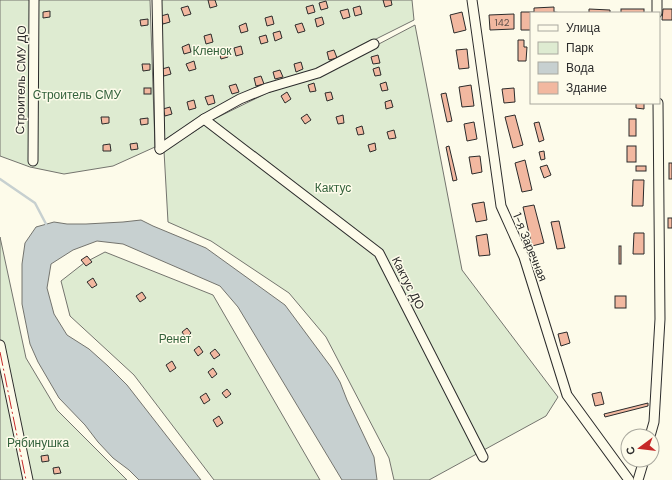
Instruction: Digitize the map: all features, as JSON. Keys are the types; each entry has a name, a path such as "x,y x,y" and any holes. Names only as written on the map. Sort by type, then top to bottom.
{"street":[{"name":"Строитель СМУ ДО","path":"33,161 34,0"},
{"path":"157,0 160,148 204,119 240,99 268,88 318,72 374,44"},
{"name":"1-я Заречная","path":"472,0 501,206 524,257 567,395 629,480"},
{"path":"657,0 657,12"},
{"path":"652,428 654,422 660,320 658,104"},
{"name":"Кактус ДО","path":"204,119 379,254 483,457"},
{"path":"0,345 28,480"},
{"path":"638,480 642,468"}],"green space":[{"name":"Строитель СМУ","path":"0,0 150,0 155,147 113,166 64,174 30,167 0,156"},
{"name":"Кленок","path":"159,0 412,0 414,20 314,70 254,88 208,112 163,141"},
{"name":"Кактус","path":"415,25 462,270 558,397 546,416 429,480 394,480 389,458 326,337 289,293 211,241 168,222 164,151 212,120 267,93 320,75"},
{"name":"Рябинушка","path":"0,237 26,358 57,410 127,480 0,480"},
{"name":"Ренет","path":"105,252 213,295 320,480 214,480 134,375 70,316 61,281 84,263"}],"water":[{"path":"141,220 206,248 285,305 331,367 340,382 374,457 377,480 342,480 238,307 220,286 123,244 97,241 73,250 51,264 47,288 54,314 67,335 89,349 127,385 201,480 139,480 113,458 98,442 85,425 59,398 38,362 30,344 22,304 22,264 25,243 36,227 54,222 86,224"}],"building":[{"path":"208,0 215,0 217,6 210,8"},
{"path":"383,0 391,0 392,5 385,7"},
{"path":"326,1 328,8 321,10 319,3"},
{"path":"313,5 315,12 308,14 306,7"},
{"path":"188,6 191,14 184,16 181,8"},
{"path":"360,6 362,14 355,16 353,8"},
{"path":"554,7 554,12 534,12 534,8"},
{"path":"348,9 350,17 343,19 340,11"},
{"path":"589,9 610,10 610,12 589,12"},
{"path":"621,9 644,9 644,12 621,12"},
{"path":"663,9 672,9 672,20 662,20"},
{"path":"50,11 50,17 43,18 43,12"},
{"path":"462,12 466,30 454,33 450,15"},
{"path":"521,12 530,12 530,30 521,30"},
{"path":"168,14 170,22 163,24 161,16"},
{"path":"514,14 514,29 490,30 489,15"},
{"path":"272,16 274,24 267,26 265,18"},
{"path":"322,17 324,24 317,27 315,19"},
{"path":"148,19 148,25 141,26 140,20"},
{"path":"246,23 248,31 241,33 239,26"},
{"path":"302,23 305,31 298,33 295,25"},
{"path":"280,31 282,38 275,41 273,33"},
{"path":"211,34 213,42 206,44 204,36"},
{"path":"266,35 268,42 261,44 259,37"},
{"path":"518,40 524,40 524,47 527,47 526,61 518,61"},
{"path":"189,44 191,52 184,54 182,47"},
{"path":"241,46 243,54 236,56 234,48"},
{"path":"467,49 469,68 459,69 456,50"},
{"path":"226,50 228,57 221,59 219,52"},
{"path":"334,50 337,58 329,60 327,52"},
{"path":"378,55 380,63 373,64 371,57"},
{"path":"194,61 196,69 189,71 186,64"},
{"path":"301,62 303,69 296,72 294,64"},
{"path":"142,64 150,64 150,70 143,71"},
{"path":"169,67 171,74 164,76 162,69"},
{"path":"379,67 381,75 375,76 373,69"},
{"path":"280,70 283,77 275,79 273,72"},
{"path":"261,76 264,84 256,86 254,78"},
{"path":"386,82 388,90 382,91 380,84"},
{"path":"314,83 316,91 310,92 308,85"},
{"path":"236,84 239,92 232,94 229,86"},
{"path":"471,85 474,106 462,107 459,87"},
{"path":"144,88 151,88 151,94 144,94"},
{"path":"514,88 515,102 504,103 502,89"},
{"path":"287,92 291,99 285,103 281,96"},
{"path":"331,92 333,99 327,101 325,93"},
{"path":"446,93 452,121 447,122 441,94"},
{"path":"213,95 215,103 208,105 205,97"},
{"path":"194,100 196,108 189,110 187,102"},
{"path":"391,100 393,107 386,109 385,102"},
{"path":"636,104 644,104 644,109 636,108"},
{"path":"170,107 172,114 165,116 163,109"},
{"path":"307,114 311,120 305,124 301,118"},
{"path":"343,115 344,123 338,124 336,117"},
{"path":"515,115 523,145 513,148 505,117"},
{"path":"101,117 109,117 109,123 102,124"},
{"path":"148,118 148,124 141,125 140,119"},
{"path":"629,119 636,119 636,136 629,136"},
{"path":"474,122 477,139 467,141 464,124"},
{"path":"539,122 544,140 539,142 534,123"},
{"path":"362,126 364,134 358,135 356,128"},
{"path":"394,130 396,138 389,139 387,132"},
{"path":"137,143 138,149 131,150 130,144"},
{"path":"375,143 376,150 370,152 368,145"},
{"path":"110,144 111,151 103,151 103,145"},
{"path":"449,146 457,180 453,181 446,147"},
{"path":"627,146 636,146 636,162 627,162"},
{"path":"544,151 545,159 541,160 539,152"},
{"path":"480,156 482,172 472,174 469,157"},
{"path":"525,160 532,190 522,192 515,163"},
{"path":"669,163 672,163 672,179 669,179"},
{"path":"547,165 551,175 544,178 540,167"},
{"path":"636,166 646,166 646,171 636,171"},
{"path":"633,180 644,180 643,206 632,206"},
{"path":"484,202 487,220 476,222 472,204"},
{"path":"534,205 544,243 532,246 523,207"},
{"path":"668,218 672,218 672,228 668,228"},
{"path":"559,221 565,248 557,249 551,222"},
{"path":"634,233 644,233 644,254 633,254"},
{"path":"487,234 490,255 479,256 476,236"},
{"path":"619,246 621,246 621,264 619,264"},
{"path":"87,256 92,262 86,266 81,260"},
{"path":"93,278 97,285 92,288 87,282"},
{"path":"142,292 146,298 140,302 136,296"},
{"path":"615,296 626,296 626,308 615,308"},
{"path":"187,328 191,333 186,338 182,332"},
{"path":"567,332 570,343 561,346 558,334"},
{"path":"199,346 203,352 198,356 194,350"},
{"path":"215,349 220,355 214,359 210,353"},
{"path":"172,361 176,368 170,372 166,365"},
{"path":"213,368 217,374 212,378 208,372"},
{"path":"227,389 231,394 226,398 222,393"},
{"path":"601,392 604,404 595,406 592,394"},
{"path":"206,393 210,400 204,404 200,397"},
{"path":"648,403 648,406 605,417 604,414"},
{"path":"219,416 223,423 217,427 213,420"},
{"path":"48,455 49,461 42,462 41,456"},
{"path":"59,467 61,473 54,474 53,468"}],"waterway":[{"path":"0,179 35,203 46,224"}],"power":[{"path":"0,352 26,480"}]}
